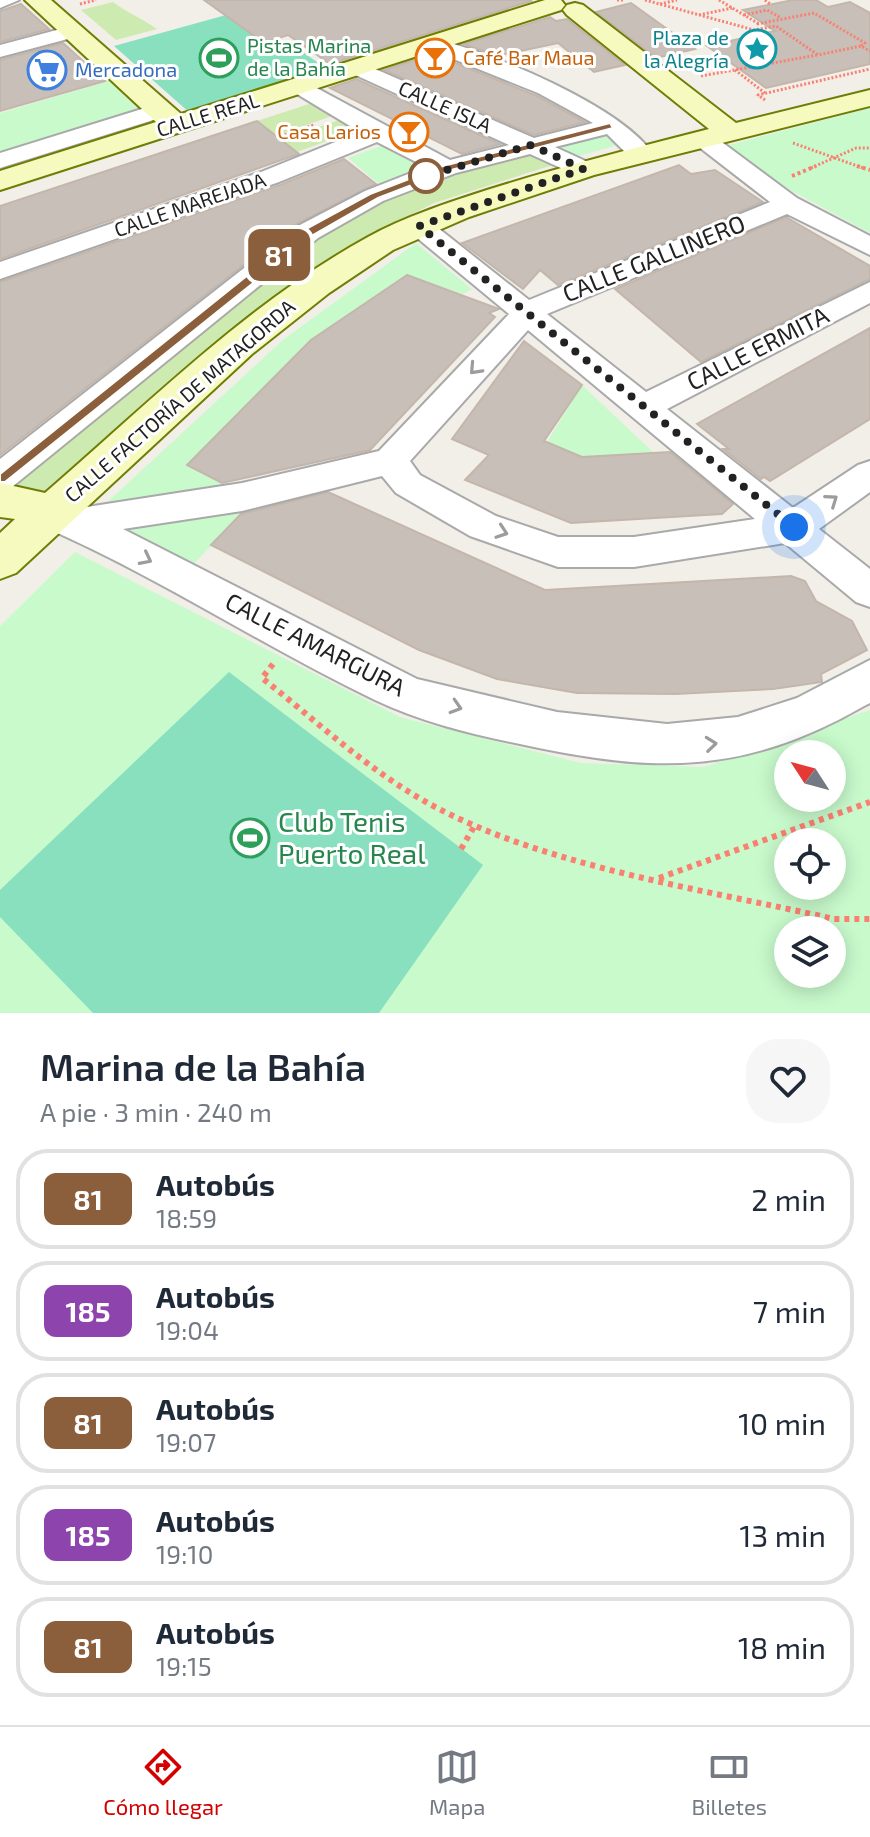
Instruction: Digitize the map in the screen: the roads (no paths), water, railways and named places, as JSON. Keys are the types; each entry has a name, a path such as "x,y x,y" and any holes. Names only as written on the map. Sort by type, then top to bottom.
{"street":[{"path":"0,2 9,0"},
{"path":"37,0 167,118"},
{"path":"565,4 731,132 784,193 870,247"},
{"name":"CALLE REAL","path":"0,181 167,118 300,86 565,4"},
{"path":"0,51 72,32"},
{"path":"433,44 578,105 610,126 642,155"},
{"name":"CALLE ISLA","path":"359,68 583,169"},
{"path":"300,86 378,133 447,168"},
{"name":"CALLE FACTORÍA DE MATAGORDA","path":"0,560 62,518 282,311 381,243 419,226 583,169 870,98"},
{"path":"0,161 167,118"},
{"path":"0,478 308,232 374,196 447,168 610,126"},
{"name":"CALLE MAREJADA","path":"0,271 270,177 378,133"},
{"name":"CALLE GALLINERO","path":"390,461 528,311 784,193"},
{"path":"419,226 646,406 870,591"},
{"name":"CALLE ERMITA","path":"646,406 870,291"},
{"path":"62,518 242,497 390,461 408,484 483,526 558,552 634,552 794,527 870,474"},
{"name":"CALLE AMARGURA","path":"0,500 33,506 62,518 393,688 487,717 589,739 680,747 725,743 773,731 854,691 870,679"}],"place":[{"name":"Plaza de la Alegría","path":"757,49"},
{"name":"Pistas Marina de la Bahía","path":"219,58"},
{"name":"Café Bar Maua","path":"435,58"},
{"name":"Mercadona","path":"47,70"},
{"name":"Casa Larios","path":"409,132"},
{"name":"Club Tenis Puerto Real","path":"250,838"}]}
